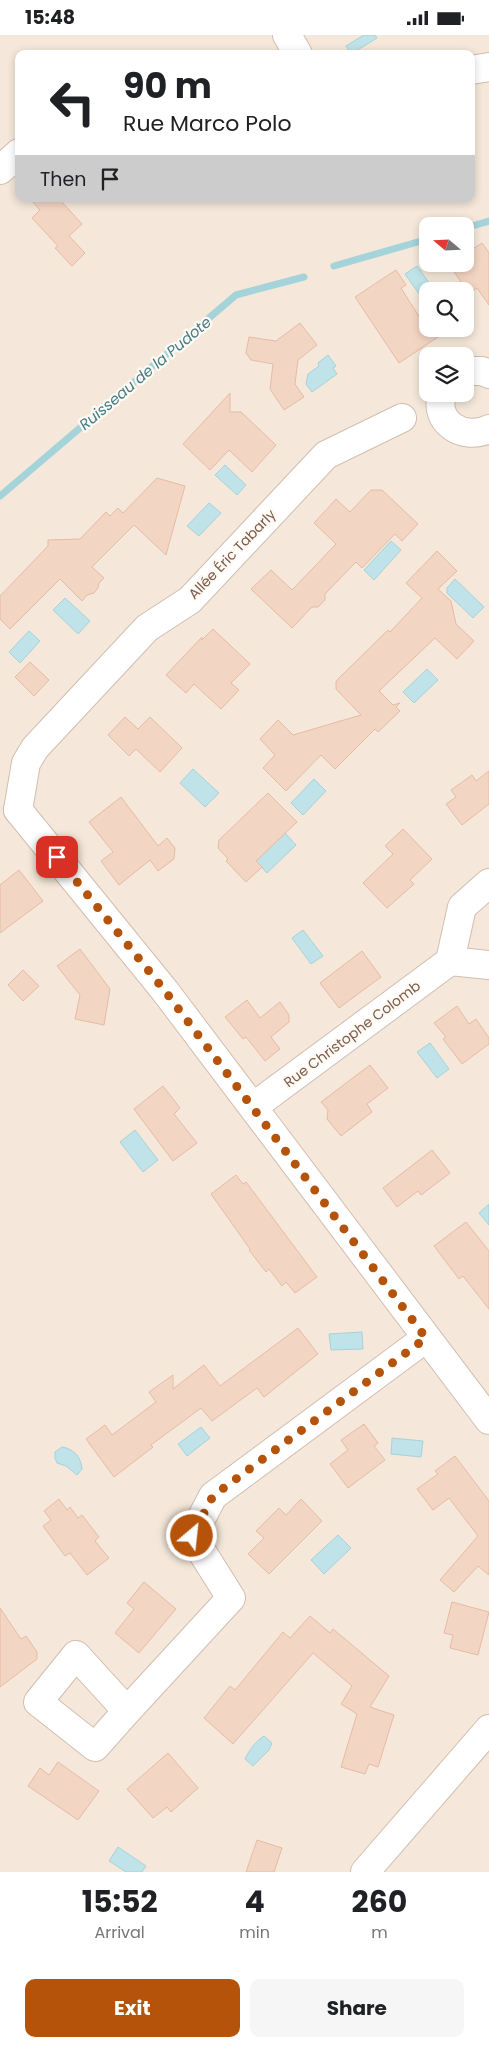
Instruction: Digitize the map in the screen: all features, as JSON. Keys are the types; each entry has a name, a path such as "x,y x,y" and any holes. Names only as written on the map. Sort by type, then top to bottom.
{"street":[{"path":"287,35 296,50"},
{"path":"475,69 489,67"},
{"path":"0,170 15,157"},
{"path":"474,371 482,371 489,374"},
{"path":"441,402 441,408 445,418 452,427 472,434 489,429"},
{"name":"Allée Éric Tabarly","path":"9,813 26,763 35,748 147,628 190,600 326,455 402,418"},
{"path":"9,813 165,991 489,1419"},
{"path":"489,883 462,907 450,961 489,965"},
{"name":"Rue Christophe Colomb","path":"253,1107 450,961"},
{"path":"126,1711 231,1598 192,1536 213,1496 426,1338"},
{"path":"365,1872 489,1729"}],"shaded area":[{"path":"0,35 489,35 489,1872 0,1872"}],"water":[{"path":"364,35 375,35 377,38 358,50 348,50 346,46"},
{"path":"417,266 419,273 422,273 429,282 419,282 419,294 405,274"},
{"path":"328,355 336,366 333,368 337,374 312,392 306,384 308,374 319,366 318,363"},
{"path":"225,465 246,485 237,495 215,475"},
{"path":"209,503 221,513 199,536 187,526"},
{"path":"391,541 401,550 374,580 364,570"},
{"path":"455,579 484,607 473,618 447,593 447,588"},
{"path":"65,598 90,621 78,634 53,610"},
{"path":"29,631 40,641 20,663 9,652"},
{"path":"427,669 438,680 414,703 403,692"},
{"path":"193,769 219,793 205,807 180,783"},
{"path":"314,779 326,791 303,815 291,803"},
{"path":"285,833 296,845 267,873 256,861"},
{"path":"303,930 323,956 311,964 292,938"},
{"path":"430,1043 449,1069 437,1078 417,1052"},
{"path":"135,1130 158,1160 143,1172 120,1142"},
{"path":"489,1204 489,1225 479,1213"},
{"path":"362,1332 363,1349 331,1350 329,1334"},
{"path":"201,1427 210,1438 187,1456 178,1444"},
{"path":"392,1438 423,1441 421,1457 391,1454"},
{"path":"62,1447 70,1450 78,1457 82,1469 77,1475 66,1466 57,1463 55,1452"},
{"path":"338,1535 351,1548 324,1574 311,1560"},
{"path":"264,1736 272,1743 269,1750 253,1766 245,1759 253,1746"},
{"path":"118,1847 146,1866 142,1872 126,1872 109,1861"}],"building":[{"path":"33,202 62,202 82,224 69,236 85,253 72,266 55,248 58,246 32,218 40,210"},
{"path":"482,243 489,253 489,305 477,288 474,290 474,282 461,282 455,273 474,273 474,248"},
{"path":"396,270 406,285 401,288 419,316 419,337 438,337 423,347 419,347 419,350 399,363 355,297"},
{"path":"300,323 317,345 298,360 295,384 304,397 284,410 270,389 273,364 251,360 246,353 249,337 276,341"},
{"path":"230,393 230,412 241,412 276,445 252,472 229,450 210,470 183,444"},
{"path":"157,478 185,486 166,555 134,525 92,567 104,578 94,593 87,595 82,601 60,579 10,629 0,619 0,596 48,546 48,540 80,539 106,512 110,516 118,508 123,513"},
{"path":"371,490 382,490 418,524 402,541 395,534 362,568 356,562 325,594 325,600 318,607 312,607 292,628 251,589 271,570 292,590 336,544 314,523 336,499 350,512"},
{"path":"437,551 457,571 438,589 451,601 456,624 474,641 457,659 435,638 379,691 393,705 400,703 396,707 400,711 378,732 375,729 335,769 321,755 286,791 263,768 275,755 260,739 278,720 293,735 361,715 336,689 336,681 388,630 390,632 422,598 406,583"},
{"path":"213,629 250,664 231,683 239,690 221,709 194,684 186,693 166,675 202,637 202,640"},
{"path":"30,662 49,680 34,696 15,677"},
{"path":"125,717 138,729 150,717 182,748 160,772 136,749 129,756 108,735"},
{"path":"489,771 489,804 462,825 446,804 456,797 451,790 472,775 476,781"},
{"path":"268,793 297,822 256,861 262,867 246,882 226,861 228,859 218,848 219,840"},
{"path":"121,797 158,846 167,838 175,848 174,859 158,871 150,860 119,885 101,861 113,852 89,822"},
{"path":"403,829 432,859 410,880 414,884 387,908 363,883 393,854 385,846"},
{"path":"19,870 43,901 0,933 0,885"},
{"path":"80,949 110,989 104,1025 75,1019 80,995 57,966"},
{"path":"362,951 381,977 339,1008 320,983"},
{"path":"23,970 39,986 23,1001 8,985"},
{"path":"247,1000 260,1018 280,1002 289,1015 289,1022 271,1037 280,1049 265,1061 246,1037 243,1039 225,1017"},
{"path":"457,1006 469,1024 476,1019 489,1038 489,1044 462,1064 443,1039 446,1037 434,1023"},
{"path":"370,1065 388,1088 367,1104 372,1112 341,1136 327,1119 328,1110 321,1102"},
{"path":"163,1086 180,1108 174,1114 197,1143 173,1161 134,1109"},
{"path":"432,1150 450,1173 421,1195 418,1191 397,1207 383,1188"},
{"path":"236,1175 243,1184 246,1182 317,1277 295,1293 286,1282 282,1286 269,1269 266,1272 211,1194"},
{"path":"466,1222 489,1251 489,1309 463,1276 459,1279 434,1246"},
{"path":"298,1328 318,1354 264,1397 257,1388 212,1421 201,1408 151,1445 153,1447 114,1477 86,1439 105,1425 112,1435 156,1402 149,1392 173,1375 173,1389 204,1365 220,1386"},
{"path":"364,1424 378,1443 374,1446 385,1460 348,1488 330,1464 348,1450 341,1440"},
{"path":"455,1456 489,1501 489,1575 478,1566 454,1592 440,1580 478,1536 449,1498 433,1510 417,1489 438,1474 435,1471"},
{"path":"59,1499 67,1510 70,1507 78,1518 82,1515 99,1537 95,1541 109,1558 87,1575 70,1553 65,1556 43,1526 51,1520 44,1511"},
{"path":"301,1499 322,1521 269,1574 248,1554 264,1538 256,1531 279,1508 286,1515"},
{"path":"144,1582 176,1609 139,1653 115,1633 134,1609 127,1603"},
{"path":"452,1602 489,1612 478,1655 450,1648 453,1635 444,1633"},
{"path":"0,1608 21,1639 26,1636 37,1652 37,1659 0,1687"},
{"path":"310,1616 330,1633 333,1629 389,1676 370,1707 394,1715 378,1767 369,1764 365,1774 341,1767 357,1714 341,1704 352,1686 313,1653 233,1744 204,1718 230,1686 235,1690 283,1632 290,1638"},
{"path":"168,1753 198,1788 171,1812 167,1807 153,1818 127,1789"},
{"path":"58,1762 99,1791 78,1820 28,1786 40,1768 49,1775"},
{"path":"257,1840 282,1848 274,1872 246,1872"}],"waterway":[{"name":"Ruisseau de la Pudote","path":"474,225 489,221"},
{"name":"Ruisseau de la Pudote","path":"334,266 419,242"},
{"name":"Ruisseau de la Pudote","path":"0,496 236,295 304,277"}],"route":[{"path":"57,857 165,991 426,1338 213,1496 192,1536"}]}
